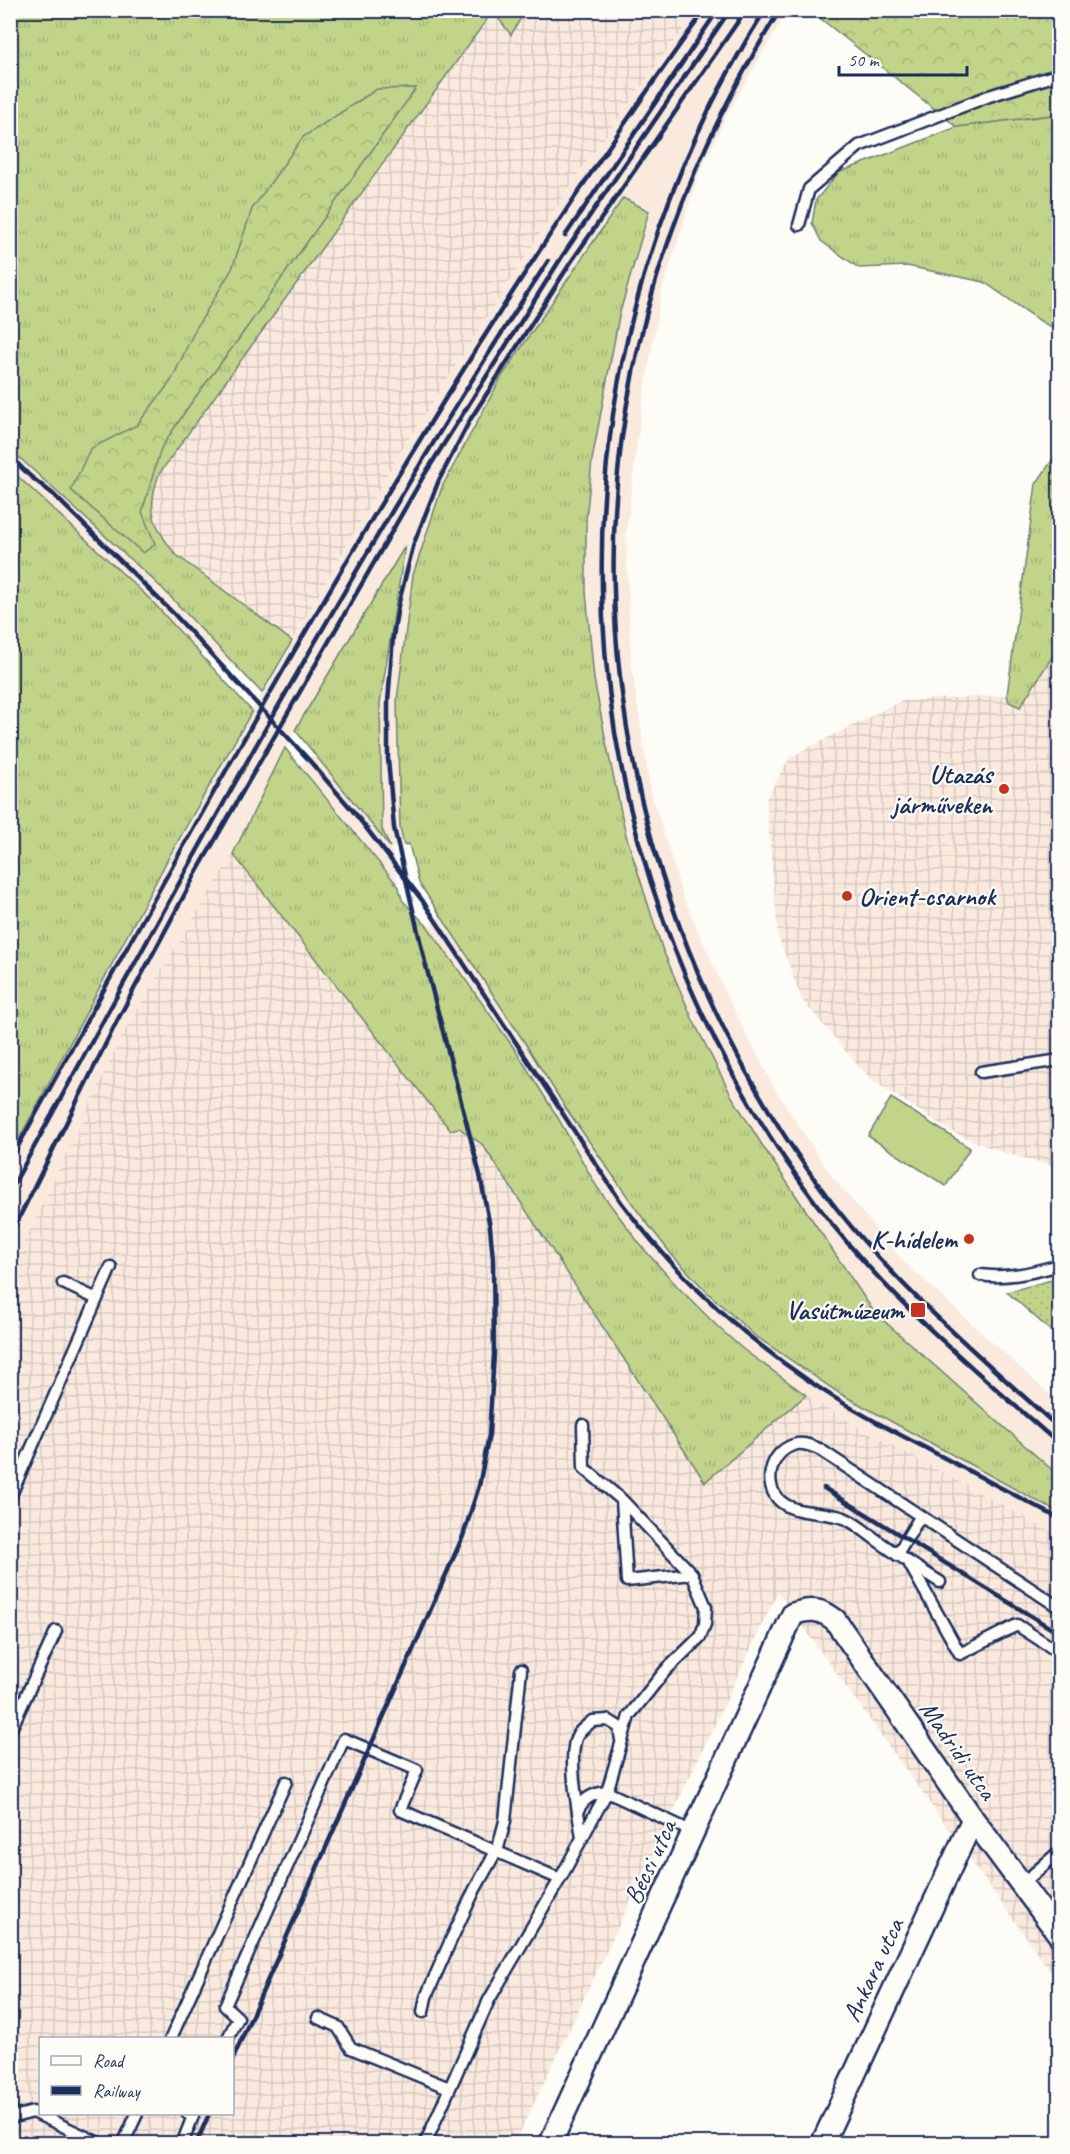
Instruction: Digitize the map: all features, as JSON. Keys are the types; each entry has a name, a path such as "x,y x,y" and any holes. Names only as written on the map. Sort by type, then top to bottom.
{"street":[{"name":"Madridi utca","path":"805,1610 824,1611 835,1620 973,1819 1059,1936"},
{"name":"Bécsi utca","path":"550,2144 793,1614 805,1610"},
{"name":"Ankara utca","path":"822,2144 973,1819"}],"lane":[{"path":"799,225 809,189 859,146 989,96 1059,74"},
{"path":"981,1072 1059,1060"},
{"path":"980,1275 996,1277 1024,1275 1059,1265"},
{"path":"10,1497 111,1267"},
{"path":"63,1283 97,1299"},
{"path":"425,2144 489,2000 560,1879 607,1792 629,1716 665,1671 700,1637 705,1624 706,1607 692,1574 622,1500 584,1468 583,1425"},
{"path":"940,1582 908,1563 847,1519 834,1514 796,1509 783,1504 771,1487 770,1475 773,1463 780,1454 794,1445 812,1446 827,1453 1059,1608"},
{"path":"622,1500 627,1581 692,1574"},
{"path":"897,1555 920,1517"},
{"path":"908,1563 960,1654 1017,1625 1059,1653"},
{"path":"10,1731 56,1631"},
{"path":"423,2012 426,1997 450,1942 475,1889 496,1853 505,1821 521,1670"},
{"path":"582,1838 573,1755 578,1735 592,1721 608,1720 619,1727 621,1743"},
{"path":"228,2037 238,2018 225,2006 344,1738 417,1770 400,1810 560,1879"},
{"path":"171,2037 286,1782"},
{"path":"578,1810 582,1802 596,1792 607,1792 693,1832"},
{"path":"1022,1884 1059,1851"},
{"path":"318,2018 338,2027 351,2048 449,2088"},
{"path":"10,2118 33,2112 39,2115"},
{"path":"39,2115 101,2144"},
{"path":"123,2144 137,2115"},
{"path":"182,2144 192,2115"}],"shaded area":[{"path":"494,11 696,11 580,171 398,456 292,641 175,554 161,535 152,512 151,494 159,474"},
{"path":"696,11 787,11 728,113 698,176 662,290 641,412 626,535 631,663 650,788 682,894 726,994 773,1086 831,1175 905,1263 1059,1403 1059,1476 874,1312 731,1095 692,1018 662,948 626,835 606,742 594,679 586,593 586,521 592,460 619,316 649,211 413,575 397,700 400,827 404,845 391,848 399,887 301,765 316,753 389,844 382,829 380,703 404,548 295,730 233,854 127,1026 11,1272 11,1154 170,855 398,456 580,171"},
{"path":"10,450 162,588 239,669 203,650 200,653 150,599 11,470"},
{"path":"1059,646 1059,1167 1004,1153 952,1132 875,1082 802,1000 778,936 766,799 790,757 901,701 1007,695 1009,702 1020,707"},
{"path":"233,854 450,1130 459,1128 483,1145 704,1481 806,1395 841,1417 1059,1536 1059,1983 778,1592 515,2143 11,2143 10,1272 127,1026"},
{"path":"441,917 565,1107 639,1213 707,1292 754,1335 839,1393 1059,1513 1059,1536 841,1417 783,1380 744,1350 696,1305 642,1247 597,1187 558,1118 516,1051 428,927"}],"green space":[{"path":"10,11 493,11 159,474 153,498 154,517 161,534 175,554 292,641 262,693 162,588 11,450"},
{"path":"493,11 525,11 511,35"},
{"path":"811,11 1059,11 1059,114 957,127"},
{"path":"416,88 161,448 142,512 155,544 143,553 71,490 90,449 137,425 171,381 195,330 232,269 252,209 303,137 377,89"},
{"path":"1059,114 1059,332 984,282 907,266 859,268 821,241 812,223 816,200 838,173 957,127"},
{"path":"623,198 649,211 619,316 592,460 586,521 586,592 594,679 606,742 626,835 662,948 692,1018 731,1095 874,1312 1059,1476 1059,1513 839,1393 754,1335 707,1292 672,1255 639,1213 565,1107 419,883 409,844 404,845 400,827 397,700 413,575 442,487 502,376"},
{"path":"1059,450 1059,646 1020,707 1009,702 1007,695 1036,484"},
{"path":"11,470 150,599 252,711 170,855 11,1154"},
{"path":"405,546 380,703 382,829 390,847 295,730"},
{"path":"285,748 399,887 402,900 428,927 516,1051 558,1118 597,1187 642,1247 718,1327 744,1350 806,1395 705,1482 483,1145 459,1128 450,1130 233,854"},
{"path":"891,1098 970,1148 946,1186 868,1136"},
{"path":"1060,1278 1059,1338 1007,1292"}],"railway":[{"path":"10,1161 172,866 339,574 515,288 608,148 705,10"},
{"path":"565,236 718,10"},
{"path":"10,1236 117,1021 195,875 423,477 563,255 730,10"},
{"path":"234,2056 463,1536 479,1486 489,1435 494,1354 493,1259 490,1227 480,1175 425,962 394,828 388,759 388,702 398,606 414,543 439,480 470,420 571,262 746,10"},
{"path":"765,10 688,155 636,305 607,460 603,616 622,771 664,923 730,1068 818,1206 844,1239 902,1302 1060,1445"},
{"path":"780,10 731,95 690,184 657,277 633,372 617,478 614,585 622,692 641,797 670,900 710,1000 759,1095 818,1184 872,1251 932,1313 1060,1429"},
{"path":"10,1191 204,838 337,604 405,489 548,261"},
{"path":"10,456 53,494 174,614 353,811 422,900 621,1202 685,1277 758,1344 827,1393 1060,1519"},
{"path":"824,1488 1060,1634"},
{"path":"196,2144 209,2115"}],"place":[{"name":"Utazás járműveken","path":"1004,789"},
{"name":"Orient-csarnok","path":"847,896"},
{"name":"K-hídelem","path":"969,1239"},
{"name":"Vasútmúzeum","path":"918,1310"}]}
